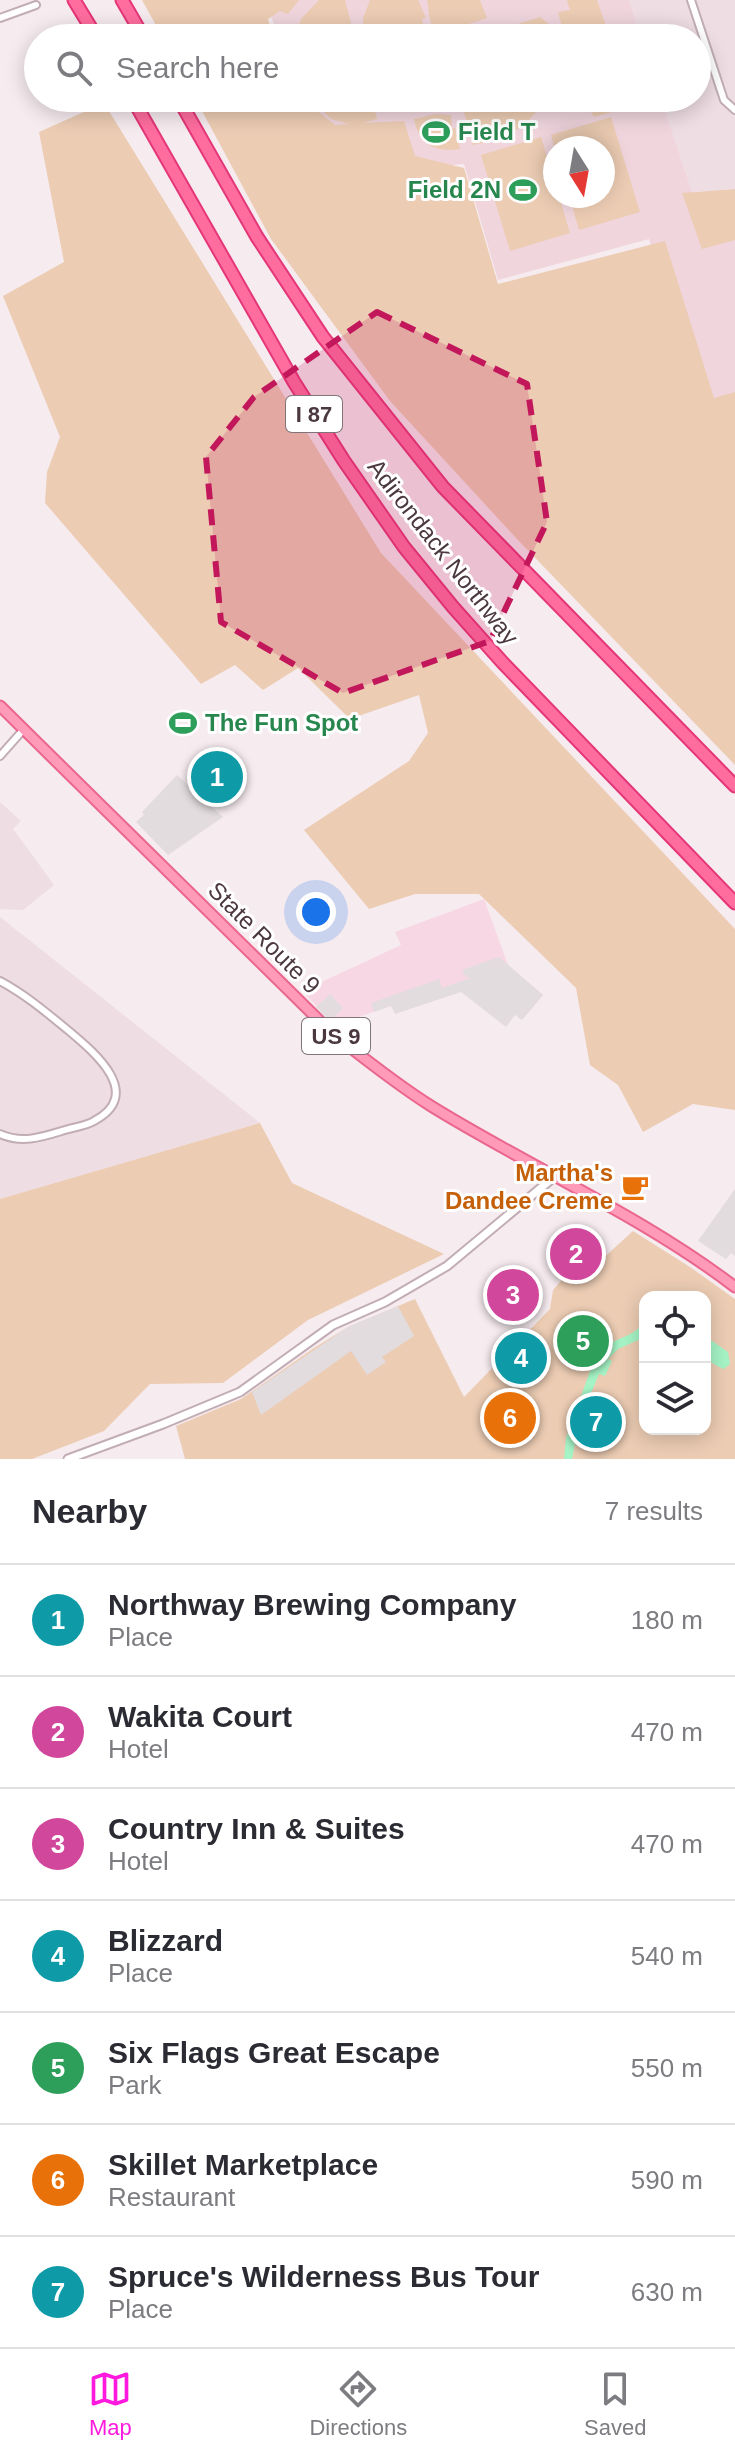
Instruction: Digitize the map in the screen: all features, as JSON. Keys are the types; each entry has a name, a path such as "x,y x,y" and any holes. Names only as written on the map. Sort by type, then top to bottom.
{"highway":[{"path":"74,0 89,24"},
{"path":"122,0 136,24"},
{"name":"Adirondack Northway","path":"140,112 294,382 404,547 503,663 735,903"},
{"name":"Adirondack Northway","path":"186,112 257,237 323,337 443,487 735,786"}],"main road":[{"name":"State Route 9","path":"0,706 333,1034 411,1093 664,1238 735,1287"}],"street":[{"path":"691,0 699,24"},
{"path":"0,18 36,5"},
{"path":"711,61 724,100 735,110"},
{"path":"0,756 24,729"},
{"path":"0,981 25,995 99,1056 113,1076 115,1096 109,1110 94,1121 34,1139 13,1140 0,1134"},
{"path":"68,1459 240,1392 333,1325 385,1302 447,1266 554,1177"}],"highlighted area":[{"path":"377,312 527,384 547,522 490,641 343,693 221,622 206,457 254,397"}],"shaded area":[{"path":"142,0 299,0 288,14 280,11 268,19 269,24 155,24"},
{"path":"265,0 629,0 637,24 274,24"},
{"path":"319,0 345,0 351,24 299,24"},
{"path":"370,0 418,0 426,18 422,19 423,24 363,24"},
{"path":"427,0 480,0 487,18 469,24 431,24"},
{"path":"567,0 597,0 605,24 561,24 558,12 570,10"},
{"path":"629,0 735,0 735,189 692,192 666,112 711,112 711,24 637,24"},
{"path":"540,17 549,24 517,24"},
{"path":"84,112 110,112 381,553 735,929 735,1110 693,1104 643,1132 618,1085 590,1065 576,988 479,894 415,894 369,909 304,830 409,761 428,733 419,695 350,719 298,668 263,690 235,665 201,684 45,503 47,472 60,437 3,296 64,262 39,132"},
{"path":"203,112 319,112 335,125 349,124 331,119 324,112 375,112 377,119 363,123 404,121 415,156 464,168 498,284 665,241 714,398 735,392 735,765 517,539 390,401 271,239"},
{"path":"307,112 666,112 706,234 735,226 735,403 704,412 649,239 498,280 464,164 411,169 314,131"},
{"path":"464,112 536,112 515,130 495,140 473,145"},
{"path":"591,112 612,112 594,117"},
{"name":"Field T","path":"436,114 451,115 460,149 443,150 424,141 414,119"},
{"path":"611,117 640,212 579,230 573,208 615,208 615,136 551,135"},
{"name":"Field 2N","path":"541,137 543,208 563,208 570,233 510,251 481,155"},
{"path":"735,189 735,240 702,249 682,193"},
{"path":"177,775 223,817 168,855 136,822"},
{"path":"0,802 21,821 13,829 54,885 23,910 0,909"},
{"path":"484,899 508,965 543,995 522,1020 472,978 335,1025 302,991 401,945 395,932"},
{"path":"0,917 260,1123 0,1199"},
{"path":"499,957 543,995 522,1020 515,1015 506,1027 461,992 395,1014 391,1006 374,1012 371,1003 439,979 442,988 470,978 462,970"},
{"path":"330,994 343,1008 330,1021 316,1007"},
{"path":"260,1123 292,1183 444,1254 308,1320 223,1383 150,1384 104,1431 32,1459 0,1459 0,1199"},
{"path":"735,1189 735,1256 731,1253 726,1259 698,1241"},
{"path":"633,1231 735,1299 735,1459 185,1459 176,1426 241,1399 348,1327 415,1299 464,1397 550,1309 553,1290 568,1273 582,1275"},
{"path":"398,1306 414,1336 382,1357 386,1362 367,1375 351,1351 261,1415 252,1392 348,1327"},
{"path":"639,1327 639,1340 618,1349 608,1359 612,1361 605,1376 599,1374 580,1420 572,1459 564,1459 566,1438 594,1360 605,1346"},
{"path":"711,1340 728,1352 730,1364 724,1369 713,1364"}],"place":[{"name":"Field T","path":"436,132"},
{"name":"Field 2N","path":"523,190"},
{"name":"The Fun Spot","path":"183,723"},
{"name":"Northway Brewing Company","path":"217,777"},
{"name":"Martha's Dandee Creme","path":"635,1187"},
{"name":"Wakita Court","path":"576,1254"},
{"name":"Country Inn & Suites","path":"513,1295"},
{"name":"Six Flags Great Escape","path":"583,1341"},
{"name":"Blizzard","path":"521,1358"},
{"name":"Skillet Marketplace","path":"510,1418"},
{"name":"Spruce's Wilderness Bus Tour","path":"596,1422"}]}
